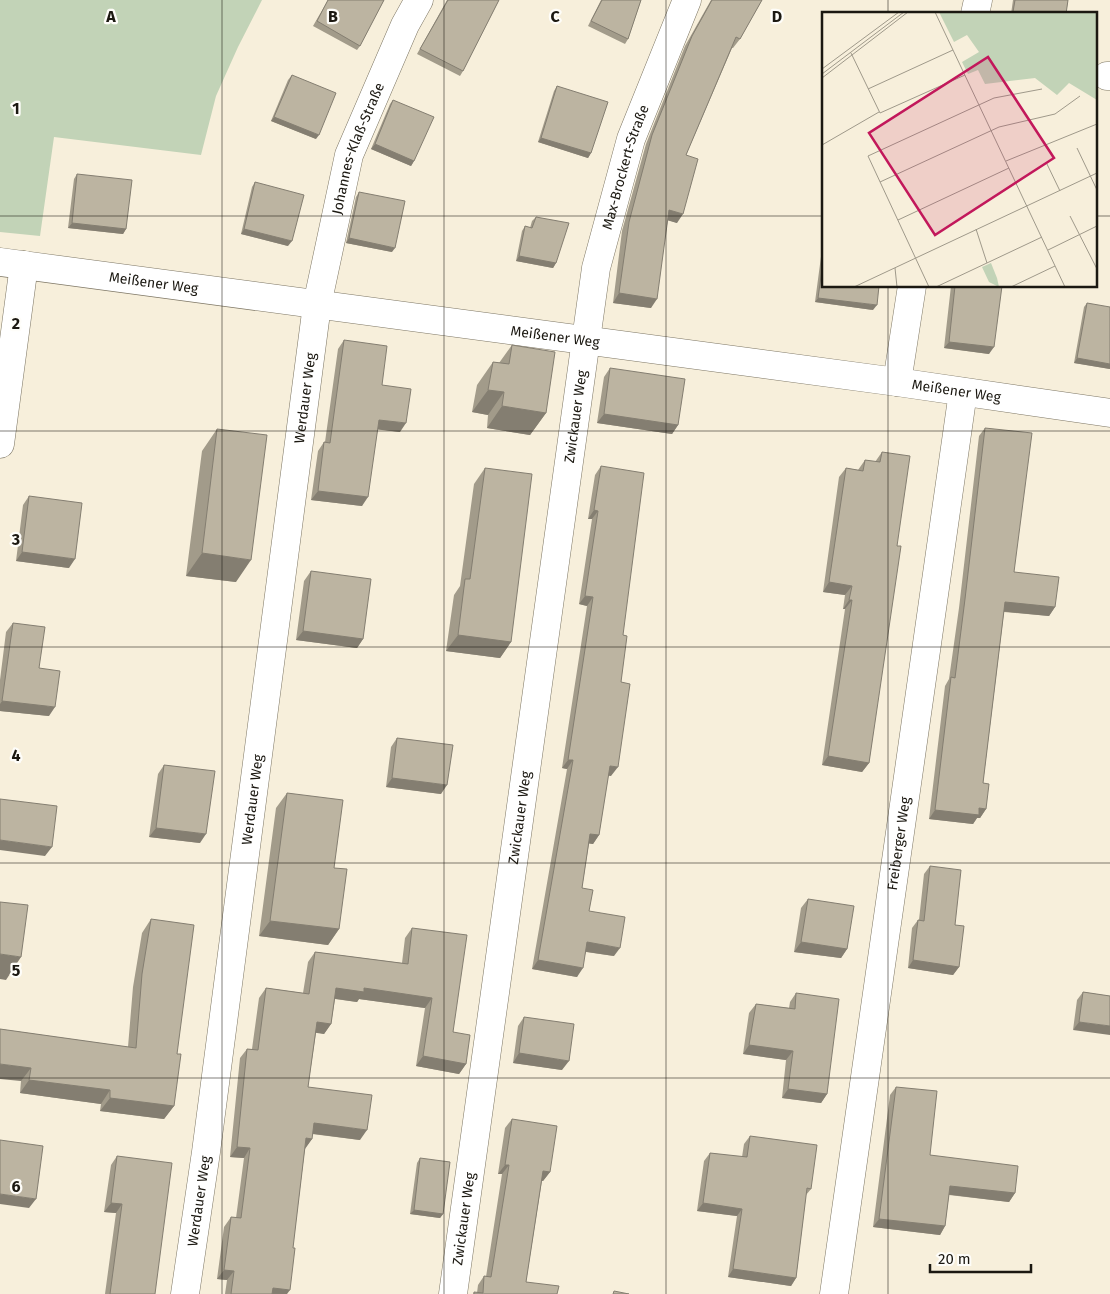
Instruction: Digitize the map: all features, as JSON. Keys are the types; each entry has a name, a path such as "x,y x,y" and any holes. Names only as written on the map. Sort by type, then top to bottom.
{"street":[{"name":"Johannes-Klaß-Straße","path":"317,305 349,154 405,25 419,0"},
{"name":"Max-Brockert-Straße","path":"587,342 596,268 631,139 688,0"},
{"name":"Meißener Weg","path":"12,264 897,382 1110,413"},
{"path":"0,444 12,264"},
{"path":"897,382 912,288"},
{"name":"Werdauer Weg","path":"185,1294 206,1152 317,305"},
{"name":"Zwickauer Weg","path":"453,1294 587,342"},
{"name":"Freiberger Weg","path":"834,1294 963,392"}],"green space":[{"path":"0,0 262,0 216,96 201,155 54,137 40,236 0,232"}],"building":[{"path":"328,0 384,0 360,46 317,21"},
{"path":"448,0 499,0 463,71 420,49"},
{"path":"602,0 641,0 628,39 591,21"},
{"path":"712,0 762,0 740,39 736,37 686,155 698,159 683,214 669,210 657,299 619,293 629,222 652,135 692,36"},
{"path":"1015,0 1068,0 1066,12 1013,12"},
{"path":"292,75 336,93 319,135 274,117"},
{"path":"557,86 608,102 591,153 541,138"},
{"path":"393,100 434,117 414,161 375,144"},
{"path":"77,174 132,180 126,229 72,223"},
{"path":"255,182 304,195 292,241 244,229"},
{"path":"359,192 405,201 395,248 349,238"},
{"path":"536,217 569,223 556,263 519,256 525,226 532,228"},
{"path":"822,269 822,288 879,288 877,305 818,298"},
{"path":"955,288 1002,288 994,347 949,342"},
{"path":"1087,303 1110,307 1110,364 1077,358"},
{"path":"344,340 387,346 382,385 411,389 406,423 379,420 368,497 318,491 324,442 330,443"},
{"path":"512,345 555,352 546,413 502,406 504,392 488,390 493,362 509,364"},
{"path":"610,368 685,379 678,425 604,414"},
{"path":"985,428 1032,433 1014,572 1059,577 1055,607 1005,602 983,783 989,784 986,809 979,808 979,815 935,810 951,677 955,678"},
{"path":"217,429 267,435 251,560 202,553"},
{"path":"882,452 910,456 897,546 901,546 869,763 828,756 852,600 849,600 852,586 829,582 846,468 863,471 865,460 880,462"},
{"path":"601,466 644,473 623,635 627,636 621,682 630,684 618,767 610,766 599,835 590,834 582,888 593,890 589,911 625,917 620,948 587,942 583,968 538,960 573,760 568,760 593,597 585,596 598,511 594,510"},
{"path":"485,468 532,474 511,642 458,635 465,579 470,579"},
{"path":"29,496 82,503 75,559 22,552"},
{"path":"311,571 371,579 363,639 303,631"},
{"path":"13,623 45,627 39,668 60,671 55,707 2,701"},
{"path":"397,738 453,745 447,785 392,778"},
{"path":"164,765 215,771 206,834 156,828"},
{"path":"287,793 343,800 334,868 347,869 339,929 270,921"},
{"path":"0,799 57,806 52,847 0,840"},
{"path":"930,866 961,870 955,925 964,926 959,967 913,960 918,920 924,921"},
{"path":"808,899 854,906 847,949 801,942"},
{"path":"0,902 28,905 21,957 0,954"},
{"path":"151,919 194,925 177,1054 181,1054 174,1106 110,1098 110,1090 29,1080 31,1068 0,1064 0,1029 136,1048 142,974"},
{"path":"412,928 467,935 453,1032 470,1035 466,1064 423,1056 432,998 364,988 364,992 336,988 331,1024 317,1022 308,1087 372,1095 367,1130 314,1123 312,1139 306,1138 290,1290 273,1288 272,1294 231,1294 234,1271 224,1270 231,1217 241,1218 250,1148 237,1147 247,1049 258,1050 266,988 309,994 315,952 408,964"},
{"path":"1083,992 1110,996 1110,1026 1079,1022"},
{"path":"796,993 839,999 827,1094 788,1089 793,1051 749,1045 756,1004 795,1009"},
{"path":"524,1017 574,1024 569,1061 519,1053"},
{"path":"896,1087 937,1091 930,1155 1018,1166 1015,1193 950,1186 945,1226 879,1219"},
{"path":"512,1119 557,1126 550,1172 543,1171 526,1282 559,1286 557,1294 474,1294 474,1292 483,1293 484,1276 491,1277 509,1165 505,1165"},
{"path":"750,1136 817,1145 811,1189 807,1188 796,1278 733,1269 742,1209 703,1203 710,1153 747,1157"},
{"path":"0,1140 43,1146 36,1199 0,1194"},
{"path":"117,1156 172,1163 155,1294 110,1294 122,1204 111,1203"},
{"path":"420,1158 450,1162 443,1214 414,1210"},
{"path":"614,1291 629,1294 613,1294"}]}
